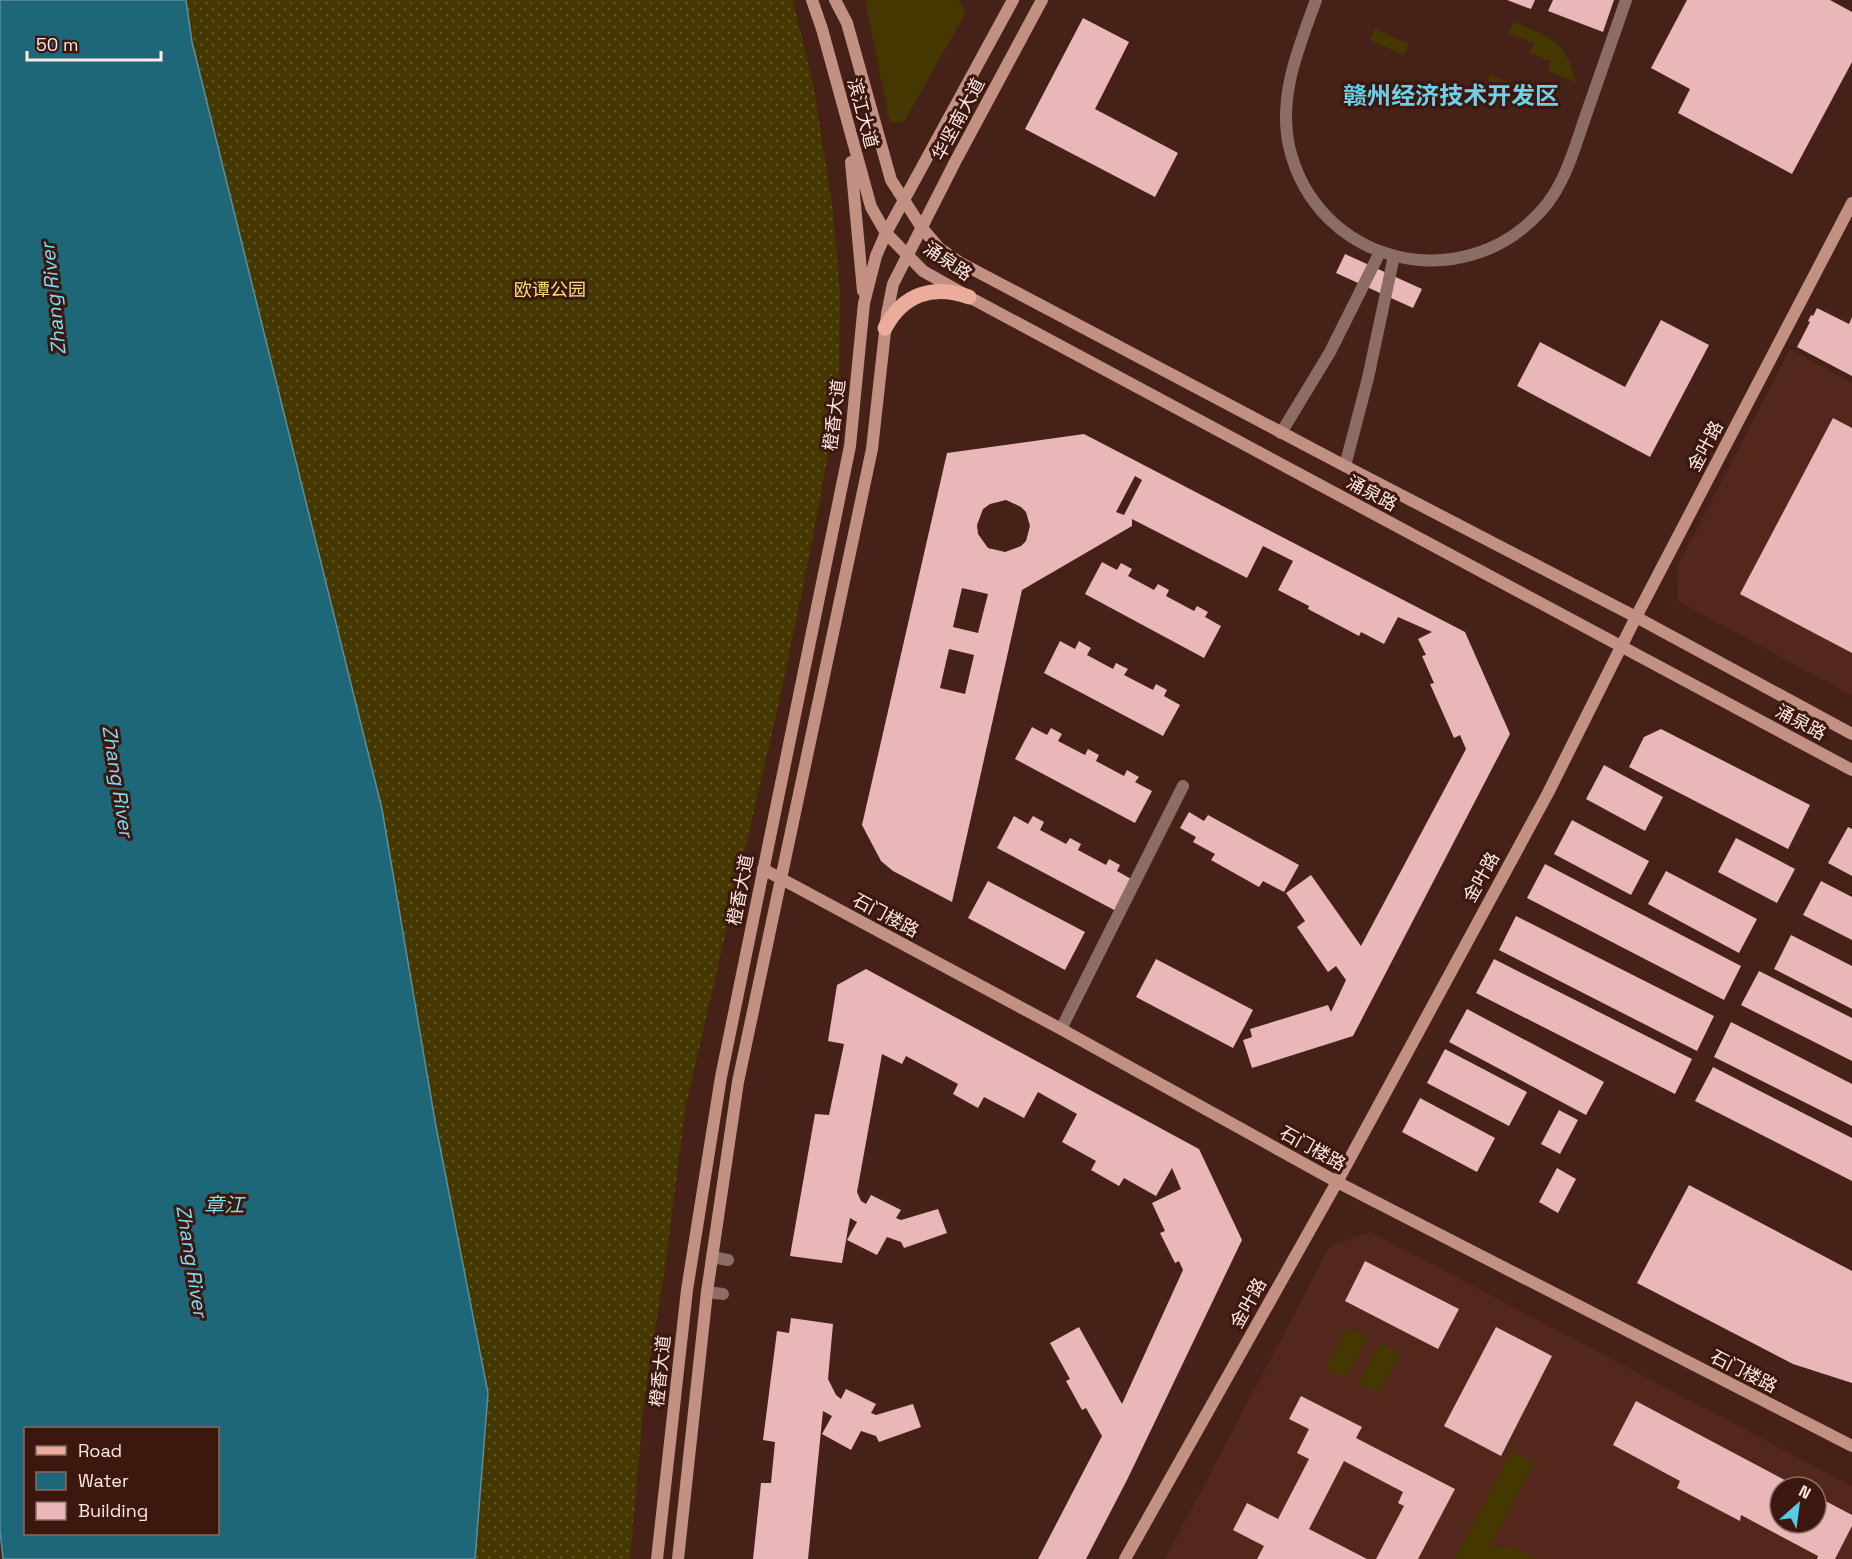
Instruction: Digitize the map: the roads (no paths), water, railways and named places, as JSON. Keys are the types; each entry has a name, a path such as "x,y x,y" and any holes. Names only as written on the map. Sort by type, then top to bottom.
{"main road":[{"name":"滨江大道","path":"812,0 871,207 886,233"},
{"name":"滨江大道","path":"836,0 847,23 888,172 903,200"},
{"name":"华坚南大道","path":"886,233 1013,0"},
{"name":"华坚南大道","path":"907,255 1042,0"},
{"path":"840,99 856,206 864,303"},
{"name":"涌泉路","path":"903,200 939,248 959,262 1281,433 1636,617 1852,734"},
{"name":"金叶路","path":"1125,1559 1337,1182 1548,793 1636,617 1852,204"},
{"name":"涌泉路","path":"886,233 923,271 969,297 1852,770"},
{"name":"橙香大道","path":"657,1559 687,1290 721,1077 850,446 864,303 876,256 886,233"},
{"name":"橙香大道","path":"678,1559 707,1292 738,1082 872,449 885,328 893,284 907,255"},
{"path":"885,328 897,310 914,297 925,293 947,291 969,297"},
{"name":"石门楼路","path":"763,869 1061,1029 1337,1182 1852,1446"}],"street":[{"path":"1316,0 1292,67 1286,111 1289,146 1301,179 1320,209 1348,234 1380,252 1421,261 1441,262 1490,249 1512,237 1543,209 1562,182 1568,167 1626,0"},
{"path":"1281,433 1330,352 1380,252"},
{"path":"1345,466 1368,378 1394,256"},
{"path":"1061,1029 1183,786"},
{"path":"712,1257 728,1260"},
{"path":"707,1292 723,1294"}],"water":[{"name":"章江","path":"0,0 186,0 192,42 382,809 435,1121 488,1393 475,1559 3,1559 0,1530"}],"district":[{"name":"赣州经济技术开发区","path":"1451,95"}],"park label":[{"name":"欧谭公园","path":"550,289"}],"water label":[{"name":"Zhang River","path":"53,299"},
{"name":"Zhang River","path":"118,781"},
{"name":"Zhang River","path":"192,1261"}]}
